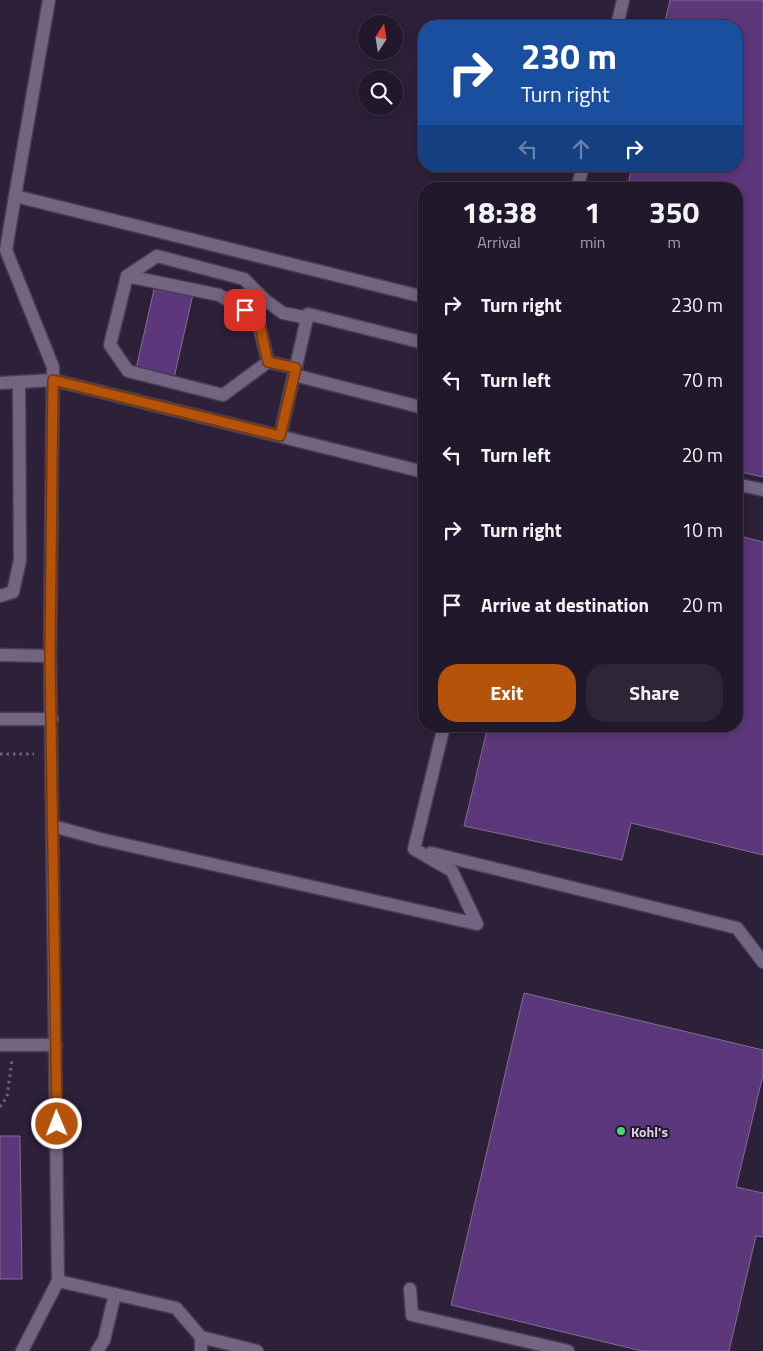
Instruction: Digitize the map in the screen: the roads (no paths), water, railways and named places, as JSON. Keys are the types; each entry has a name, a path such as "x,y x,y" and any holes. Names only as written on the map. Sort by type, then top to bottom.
{"lane":[{"path":"22,1351 58,1281 53,754 50,656 53,367 6,250 6,221 16,196 49,0"},
{"path":"619,20 624,0"},
{"path":"16,196 418,296"},
{"path":"268,362 223,395 128,371 110,345 127,276 157,256 244,279 265,300 283,312 308,318"},
{"path":"127,276 219,295 258,317 268,362"},
{"path":"280,436 308,314 418,342"},
{"path":"268,362 295,372 418,406"},
{"path":"0,384 53,380 418,470"},
{"path":"0,596 12,592 20,560 19,382"},
{"path":"743,486 763,490"},
{"path":"0,655 50,656"},
{"path":"0,719 52,719"},
{"path":"414,849 443,732"},
{"path":"53,826 100,839 477,924 452,870 414,849"},
{"path":"414,849 737,928 763,962"},
{"path":"6,1045 56,1045"},
{"path":"58,1281 176,1308 201,1337 257,1351"},
{"path":"410,1289 412,1315 568,1351"},
{"path":"97,1351 104,1340 115,1294"},
{"path":"201,1337 201,1351"}],"place":[{"name":"Kohl's","path":"621,1131"}]}
